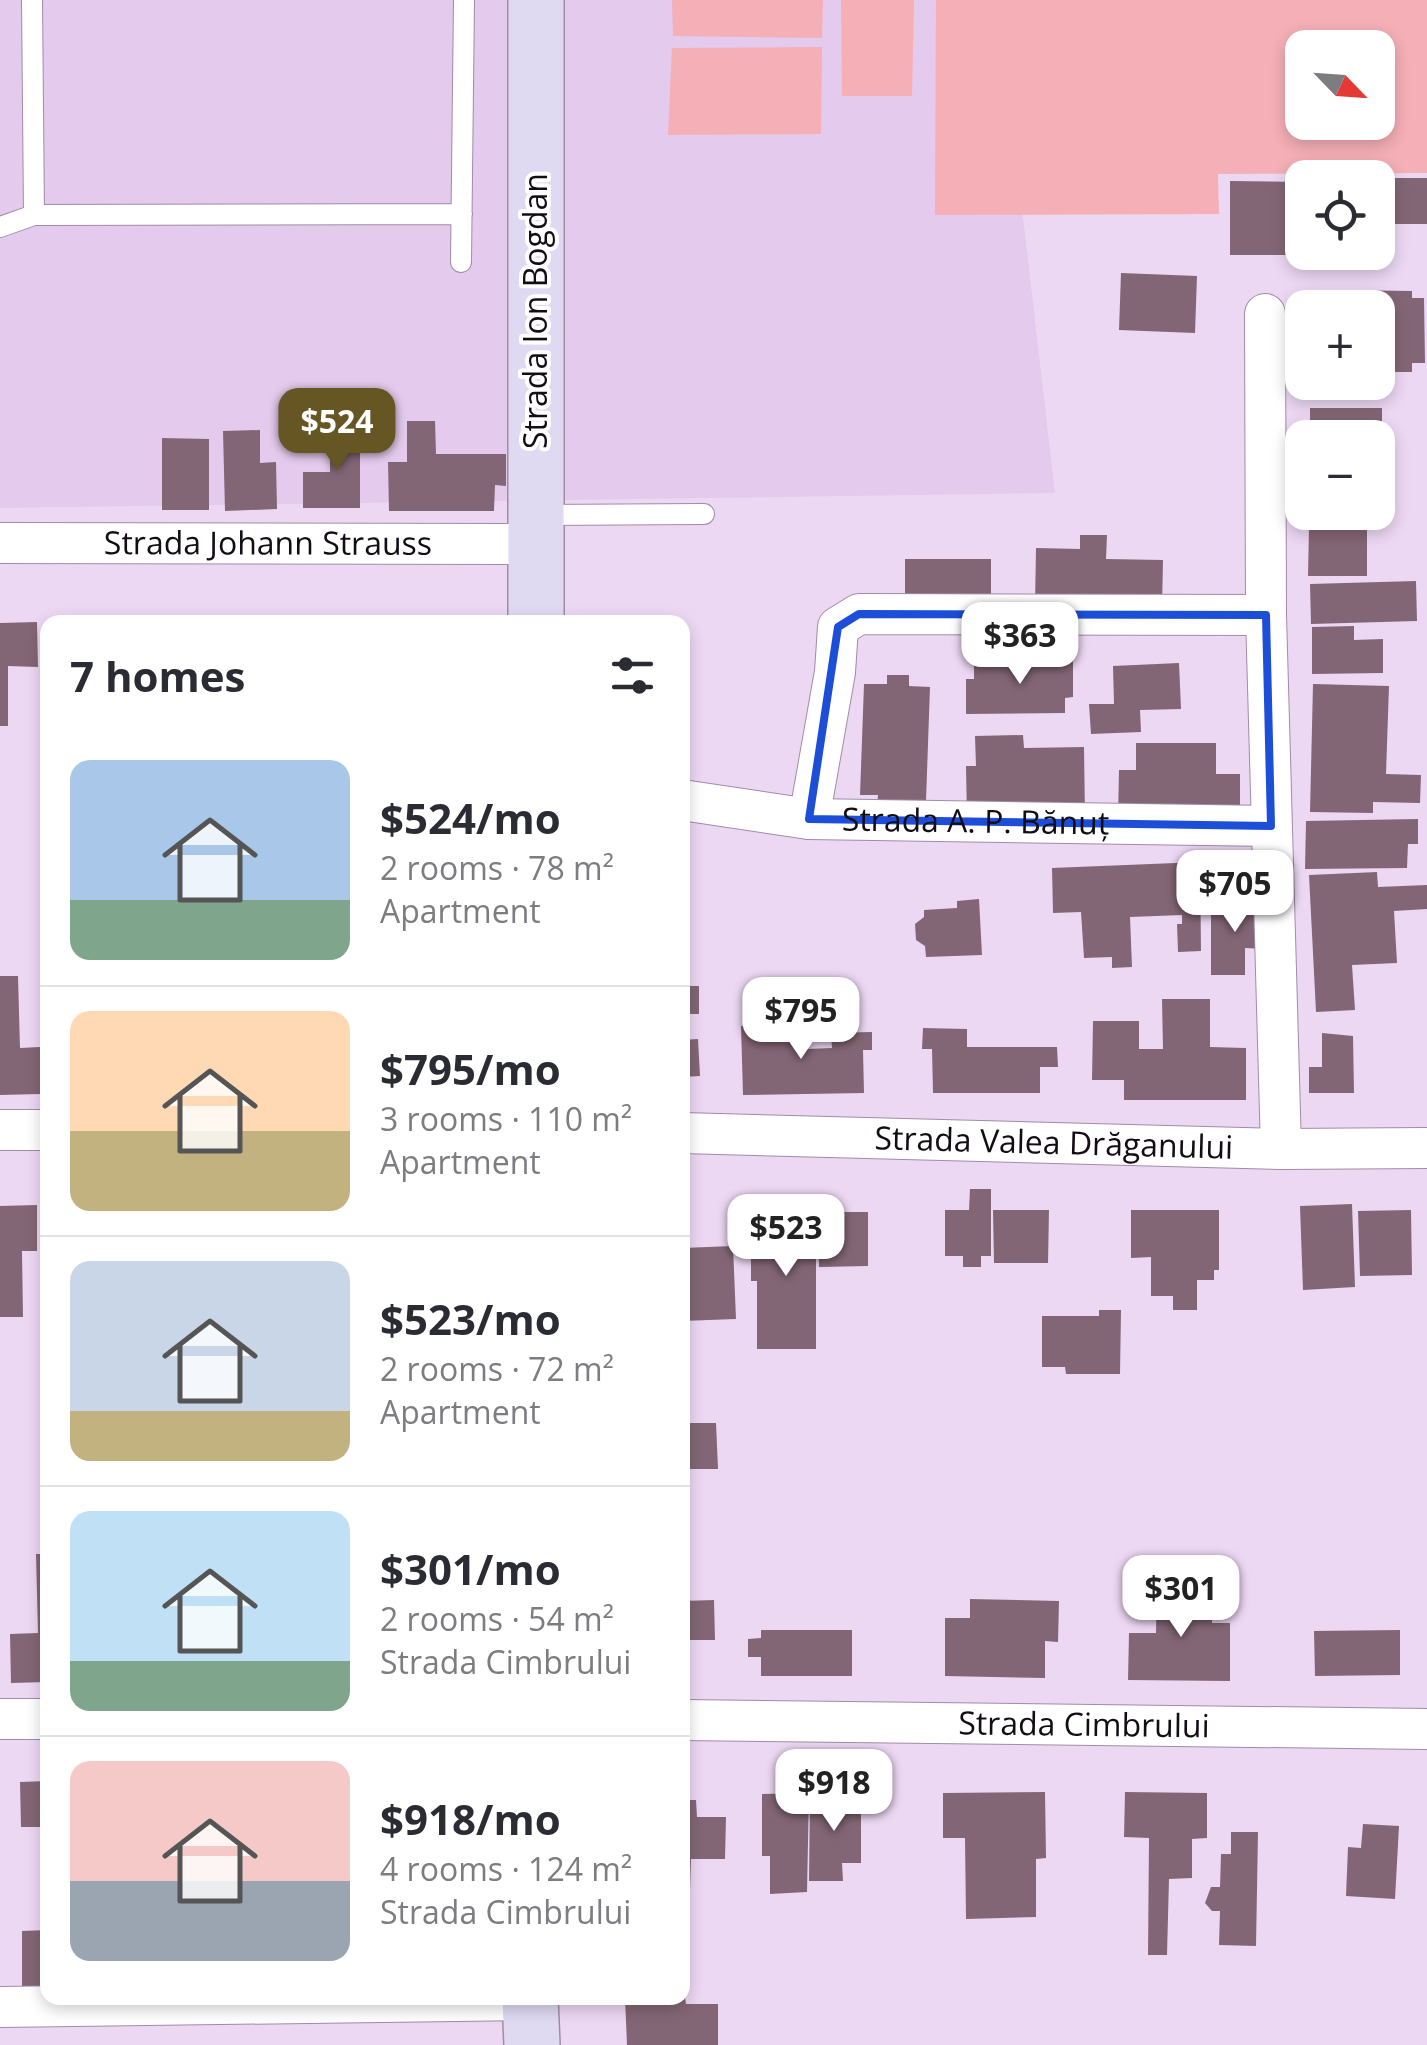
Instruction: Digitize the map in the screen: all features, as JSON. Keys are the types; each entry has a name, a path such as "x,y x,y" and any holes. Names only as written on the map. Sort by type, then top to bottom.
{"main road":[{"name":"Strada Ion Bogdan","path":"536,0 536,615"}],"street":[{"path":"1265,314 1266,616 1281,1148"},
{"name":"Strada Johann Strauss","path":"0,543 537,530"},
{"path":"809,818 835,672 838,627 859,614 1266,616"},
{"name":"Strada A. P. Bănuț","path":"690,801 809,818 1271,826"},
{"path":"0,1130 40,1130"},
{"name":"Strada Valea Drăganului","path":"690,1133 1427,1148"},
{"path":"0,1719 40,1719"},
{"name":"Strada Cimbrului","path":"690,1720 1427,1729"},
{"path":"0,2007 531,2014"}],"lane":[{"path":"32,0 34,215"},
{"path":"461,262 464,0"},
{"path":"0,227 34,215 462,214"},
{"path":"537,530 704,514"}],"highlighted area":[{"path":"859,614 1266,615 1271,826 809,819 838,627"}],"shaded area":[{"path":"0,0 998,0 1055,493 0,508"},
{"path":"672,0 823,0 822,38 673,36"},
{"path":"841,0 914,0 912,96 842,96"},
{"path":"936,0 1427,0 1427,173 1395,173 1395,160 1285,160 1285,174 1218,174 1219,214 935,215"},
{"path":"822,47 821,134 668,135 672,48"}],"building":[{"path":"1395,178 1427,178 1427,224 1395,224"},
{"path":"1230,181 1285,182 1285,255 1230,255"},
{"path":"1121,273 1197,276 1195,333 1119,330"},
{"path":"1395,291 1412,291 1412,298 1424,298 1425,363 1412,363 1412,372 1395,372"},
{"path":"1310,408 1382,408 1382,420 1310,420"},
{"path":"407,421 435,421 436,454 506,454 506,486 495,485 494,511 389,511 388,462 407,462"},
{"path":"330,424 360,425 360,508 303,508 303,472 330,472"},
{"path":"260,430 260,463 276,462 277,509 225,511 223,431"},
{"path":"162,438 209,439 209,510 162,510"},
{"path":"1309,530 1367,530 1367,576 1308,576"},
{"path":"1080,535 1107,535 1106,559 1163,560 1162,608 1035,605 1036,548 1080,549"},
{"path":"905,559 991,559 991,608 905,608"},
{"path":"1416,581 1417,621 1311,624 1310,584"},
{"path":"37,622 38,667 8,666 8,726 0,726 0,623"},
{"path":"1354,626 1354,640 1383,639 1383,673 1312,674 1312,627"},
{"path":"1073,659 1073,697 1065,698 1065,713 966,714 966,679 974,679 974,660"},
{"path":"1179,663 1181,709 1140,710 1141,732 1091,734 1089,704 1114,704 1113,666"},
{"path":"887,675 909,675 909,686 930,687 926,801 910,801 910,809 877,808 878,795 860,795 864,684 887,684"},
{"path":"1313,684 1389,686 1386,774 1421,775 1420,803 1373,802 1373,813 1310,812"},
{"path":"1023,735 1024,748 1084,747 1085,817 967,820 966,766 976,766 975,736"},
{"path":"1136,743 1216,743 1216,774 1240,774 1240,820 1118,818 1119,770 1136,770"},
{"path":"1418,819 1418,844 1408,844 1407,868 1305,869 1306,821"},
{"path":"1200,862 1201,951 1178,952 1177,924 1182,924 1182,915 1130,917 1132,967 1112,968 1112,957 1084,958 1081,912 1053,913 1052,868"},
{"path":"1377,872 1378,887 1427,885 1427,909 1394,911 1397,963 1352,965 1355,1010 1316,1012 1309,875"},
{"path":"979,899 982,955 926,957 925,946 916,940 915,924 924,917 924,910 957,908 957,901"},
{"path":"1211,902 1264,902 1264,949 1245,948 1245,975 1211,975"},
{"path":"0,976 18,976 20,1048 40,1047 40,1094 0,1095"},
{"path":"690,986 699,986 699,1014 690,1014"},
{"path":"1162,999 1210,999 1210,1047 1246,1048 1246,1100 1124,1100 1124,1080 1092,1080 1093,1021 1139,1021 1139,1049 1163,1049"},
{"path":"806,1024 806,1049 832,1048 831,1033 872,1032 872,1050 863,1050 864,1093 743,1095 741,1026"},
{"path":"923,1028 967,1029 967,1047 1057,1047 1058,1067 1040,1067 1040,1093 933,1093 932,1049 922,1049"},
{"path":"1322,1033 1353,1036 1354,1093 1309,1093 1309,1067 1322,1067"},
{"path":"698,1039 700,1076 690,1077 690,1040"},
{"path":"970,1189 991,1189 991,1256 981,1256 981,1267 963,1267 963,1256 945,1256 945,1210 969,1210"},
{"path":"1352,1204 1355,1287 1303,1290 1300,1206"},
{"path":"37,1205 37,1251 22,1251 23,1317 0,1317 0,1206"},
{"path":"763,1207 816,1207 816,1349 757,1349 757,1281 751,1281 751,1246 762,1246"},
{"path":"993,1210 1049,1210 1048,1263 994,1263"},
{"path":"1131,1210 1219,1210 1219,1270 1214,1270 1214,1280 1197,1280 1197,1310 1173,1310 1173,1296 1151,1296 1151,1257 1131,1258"},
{"path":"1411,1210 1412,1275 1360,1276 1358,1211"},
{"path":"818,1212 868,1212 868,1266 819,1267"},
{"path":"733,1246 736,1319 690,1321 690,1248"},
{"path":"1099,1310 1121,1310 1120,1374 1066,1374 1065,1367 1042,1367 1042,1316 1099,1316"},
{"path":"690,1423 716,1423 718,1469 690,1469"},
{"path":"36,1554 40,1554 40,1682 11,1683 10,1634 38,1633"},
{"path":"1157,1578 1197,1578 1197,1613 1212,1613 1212,1623 1230,1623 1230,1681 1128,1680 1129,1633 1156,1633"},
{"path":"970,1599 1059,1601 1058,1642 1045,1641 1045,1678 945,1676 945,1618 970,1618"},
{"path":"714,1600 715,1640 690,1640 690,1601"},
{"path":"761,1630 852,1630 852,1676 761,1676 761,1657 748,1657 748,1639 761,1638"},
{"path":"1400,1630 1400,1675 1315,1676 1314,1631"},
{"path":"40,1781 40,1827 21,1827 20,1782"},
{"path":"1045,1792 1046,1858 1036,1859 1036,1917 966,1919 965,1838 943,1838 943,1793"},
{"path":"1125,1792 1207,1793 1207,1838 1192,1839 1192,1878 1169,1879 1167,1955 1148,1955 1149,1838 1124,1837"},
{"path":"809,1793 807,1892 770,1894 770,1856 762,1856 762,1794"},
{"path":"810,1793 861,1793 861,1863 842,1863 843,1881 809,1881"},
{"path":"690,1800 696,1800 697,1817 726,1817 725,1859 691,1859 690,1891"},
{"path":"1363,1824 1399,1826 1395,1899 1346,1896 1348,1847 1361,1848"},
{"path":"1231,1832 1258,1832 1256,1946 1219,1945 1220,1911 1212,1911 1205,1903 1211,1887 1220,1887 1221,1854 1231,1854"},
{"path":"40,1930 40,1990 22,1990 22,1931"},
{"path":"718,2004 718,2045 627,2045 625,2005"}]}
